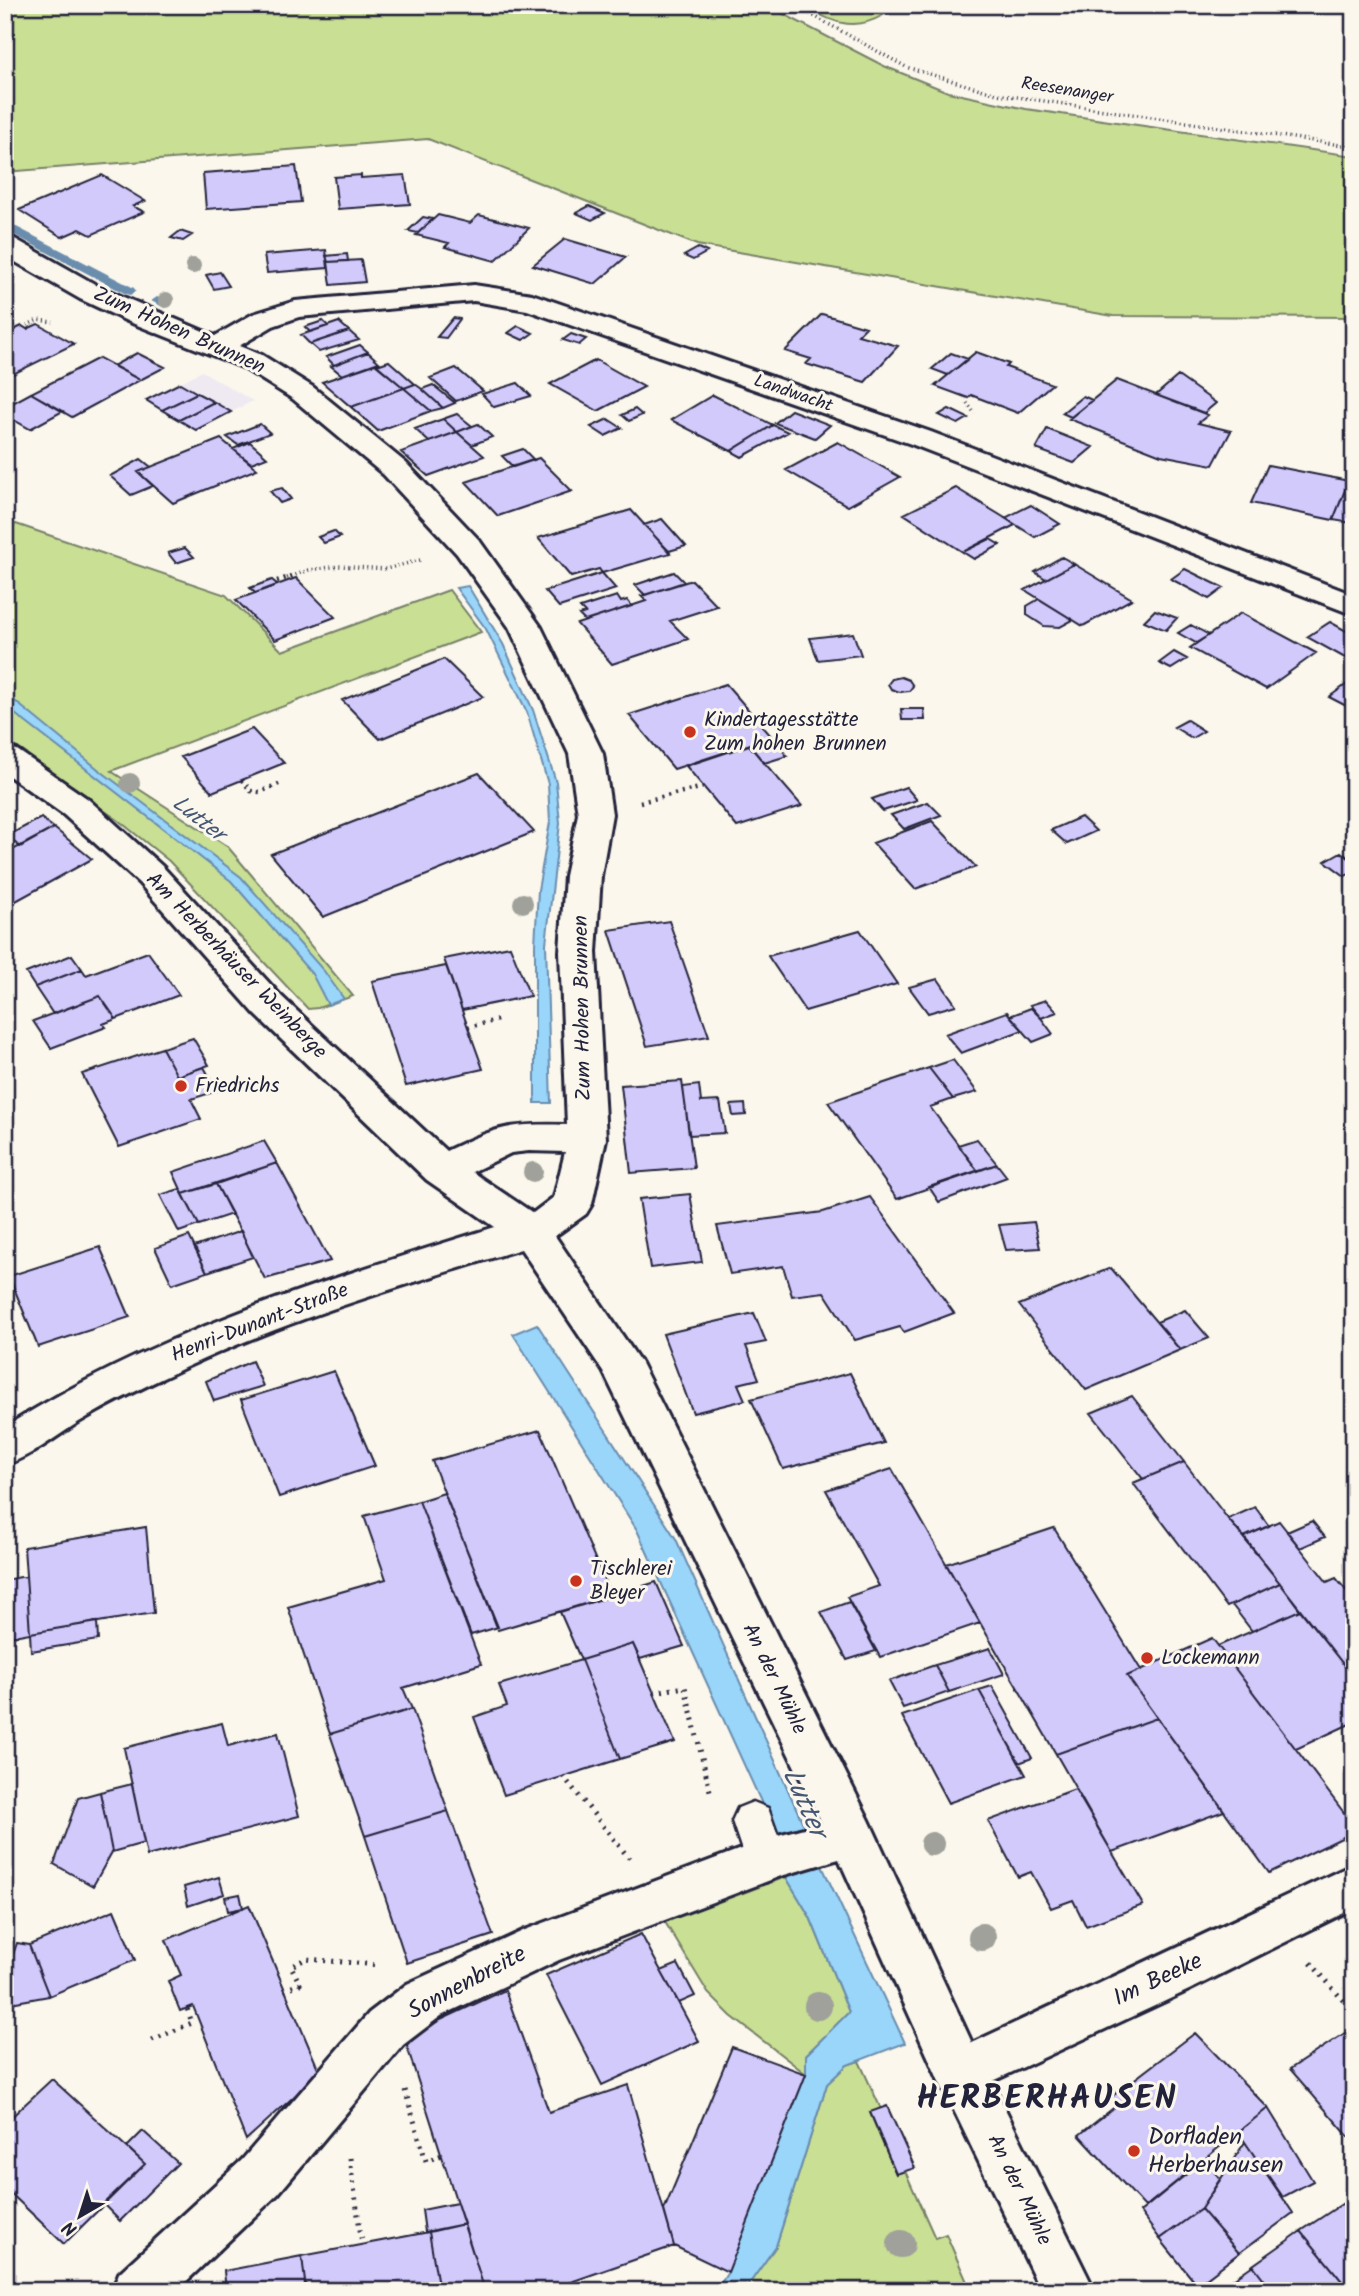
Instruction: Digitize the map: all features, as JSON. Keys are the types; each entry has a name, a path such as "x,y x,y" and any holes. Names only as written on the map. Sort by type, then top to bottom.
{"street":[{"name":"Zum Hohen Brunnen","path":"5,245 120,307 219,346 278,375 303,393 395,469 468,547 524,626 586,754 595,814 583,876 578,953 587,1139 572,1204 549,1222 530,1231"},
{"name":"Landwacht","path":"219,346 263,320 295,309 474,293 532,302 920,439 1354,606"},
{"name":"Am Herberhäuser Weinberge","path":"5,757 76,807 151,875 268,1005 441,1170 530,1231"},
{"path":"441,1170 504,1140 529,1137 587,1139"},
{"name":"Henri-Dunant-Straße","path":"5,1448 130,1374 229,1331 327,1296 530,1231"},
{"name":"An der Mühle","path":"530,1231 620,1363 782,1849 961,2073 1069,2291"},
{"name":"Sonnenbreite","path":"138,2291 260,2177 386,2029 424,2000 542,1945 663,1900 782,1849"},
{"name":"Im Beeke","path":"961,2073 1354,1885"}],"path":[{"name":"Reesenanger","path":"793,5 906,66 997,94 1354,147"},
{"path":"277,581 309,570 339,566 387,569 468,547"},
{"path":"242,780 251,791 260,792 279,785"},
{"path":"595,814 704,787"},
{"path":"468,1027 502,1019"},
{"path":"654,1692 685,1686 782,1849"},
{"path":"563,1776 663,1900"},
{"path":"1275,1923 1354,2013"},
{"path":"285,1990 300,1984 291,1966 306,1959 378,1965 424,2000"},
{"path":"152,2040 192,2023 187,2008"},
{"path":"386,2029 426,2161 442,2155"},
{"path":"340,2084 362,2244"}],"shaded area":[{"path":"202,371 253,401 196,430 146,400"}],"green space":[{"path":"5,5 766,5 884,66 948,92 1026,109 1354,156 1354,317 1113,316 697,245 428,139 5,172"},
{"path":"802,5 856,5 883,15 861,23 841,23"},
{"path":"16,524 226,595 282,651 449,590 481,632 111,771 228,847 353,996 308,1009 169,861 118,820 5,742 5,529"},
{"path":"786,1877 810,1917 849,2012 806,2055 806,2074 731,2016 708,1993 665,1922"},
{"path":"859,2061 881,2109 870,2113 896,2174 905,2171 935,2238 946,2234 971,2291 744,2291 776,2246 827,2084 847,2065"}],"water":[{"path":"468,586 503,644 533,710 556,782 560,823 546,944 551,1103 535,1103 535,945 538,890 550,822 548,784 527,712 486,629 456,588"},
{"path":"5,693 98,769 241,877 324,971 344,999 328,1005 312,974 231,881 5,706"},
{"path":"537,1324 676,1539 822,1866 905,2043 847,2065 827,2084 776,2246 744,2291 716,2291 728,2272 806,2074 806,2055 849,2012 810,1917 786,1877 773,1828 637,1530 513,1334"}],"building":[{"path":"296,166 301,202 206,209 203,173"},
{"path":"102,175 145,201 133,206 144,212 91,235 80,229 62,237 19,210"},
{"path":"361,175 361,178 405,175 410,204 338,209 334,177"},
{"path":"589,206 605,213 592,220 576,213"},
{"path":"438,215 470,223 479,215 529,228 495,261 445,247 449,243 416,235"},
{"path":"423,217 433,219 418,233 408,231"},
{"path":"180,231 192,235 183,241 171,238"},
{"path":"565,239 626,257 595,284 533,265"},
{"path":"698,248 707,252 693,260 684,256"},
{"path":"326,250 328,268 267,273 264,255"},
{"path":"347,254 348,261 328,262 326,256"},
{"path":"361,260 365,282 331,285 328,262"},
{"path":"220,272 229,286 214,289 206,275"},
{"path":"822,314 866,327 858,335 898,346 865,382 806,364 811,359 785,351"},
{"path":"453,318 460,319 446,338 437,337"},
{"path":"323,321 328,326 310,332 305,327"},
{"path":"339,322 349,331 310,344 301,335"},
{"path":"38,324 74,344 5,378 5,334 22,326 27,329"},
{"path":"518,326 533,333 523,340 508,333"},
{"path":"349,331 359,340 319,352 310,344"},
{"path":"571,334 586,339 579,345 563,340"},
{"path":"360,345 368,352 334,365 326,357"},
{"path":"368,352 379,362 342,375 331,366"},
{"path":"976,352 1009,364 1006,367 1052,384 1018,413 971,395 968,398 935,386"},
{"path":"137,353 165,367 140,380 113,366"},
{"path":"951,353 968,359 948,375 932,369"},
{"path":"99,358 140,380 72,417 31,393"},
{"path":"596,360 644,387 598,411 550,384"},
{"path":"389,361 415,384 404,388 377,365"},
{"path":"375,364 404,388 351,407 322,382"},
{"path":"456,368 483,391 456,401 430,378"},
{"path":"1178,376 1216,403 1204,413 1156,395"},
{"path":"1117,380 1208,415 1198,423 1231,431 1213,465 1161,455 1069,419"},
{"path":"180,383 197,393 162,410 146,400"},
{"path":"518,383 531,396 494,407 482,394"},
{"path":"415,384 443,408 431,411 404,388"},
{"path":"433,385 455,403 443,408 422,389"},
{"path":"404,388 431,411 378,431 351,407"},
{"path":"31,393 63,411 30,429 5,415 5,407"},
{"path":"197,393 214,402 179,420 162,410"},
{"path":"713,395 773,425 731,451 671,420"},
{"path":"1083,396 1092,400 1071,417 1062,413"},
{"path":"214,402 231,412 196,430 179,420"},
{"path":"635,409 642,415 629,421 622,415"},
{"path":"949,409 968,418 958,424 939,415"},
{"path":"791,410 830,425 815,438 775,423"},
{"path":"457,414 472,426 457,432 443,419"},
{"path":"443,419 457,432 429,442 415,429"},
{"path":"608,419 622,428 605,436 591,427"},
{"path":"260,424 270,433 238,445 227,437"},
{"path":"478,424 492,437 472,445 457,432"},
{"path":"773,425 788,432 742,457 731,451"},
{"path":"1047,429 1093,447 1074,463 1036,449"},
{"path":"457,432 484,456 428,476 401,452"},
{"path":"221,439 257,469 173,503 138,472"},
{"path":"250,442 267,457 251,463 233,449"},
{"path":"838,442 900,477 848,506 786,470"},
{"path":"523,449 534,460 513,467 502,456"},
{"path":"539,458 572,491 498,516 466,482"},
{"path":"141,459 151,467 138,472 153,486 131,495 110,476"},
{"path":"1268,465 1349,481 1333,520 1251,503"},
{"path":"1347,485 1354,487 1354,516 1351,523 1333,520"},
{"path":"282,488 291,499 280,503 270,491"},
{"path":"956,488 1015,525 963,552 904,514"},
{"path":"1031,505 1060,524 1035,537 1005,518"},
{"path":"631,510 670,553 602,573 599,569 571,577 538,538"},
{"path":"662,519 686,546 669,551 644,525"},
{"path":"334,531 340,537 324,543 318,537"},
{"path":"990,539 1000,545 974,559 963,552"},
{"path":"185,548 194,557 176,563 168,553"},
{"path":"1062,557 1074,564 1046,579 1035,572"},
{"path":"1074,564 1132,599 1083,626 1025,590"},
{"path":"1185,569 1224,588 1209,599 1171,579"},
{"path":"674,572 684,582 645,595 635,585"},
{"path":"602,573 616,589 559,607 545,591"},
{"path":"296,578 335,617 275,640 236,600"},
{"path":"272,580 278,585 255,593 250,588"},
{"path":"692,580 717,606 670,621 688,639 612,664 577,624 646,601 641,596"},
{"path":"617,596 621,602 627,600 632,606 585,621 579,615 585,613 580,608"},
{"path":"1039,599 1073,620 1060,627 1044,626 1027,615 1027,606"},
{"path":"1155,610 1177,618 1166,630 1144,621"},
{"path":"1241,613 1316,653 1266,689 1190,648"},
{"path":"1330,622 1354,635 1354,652 1345,658 1307,637"},
{"path":"1191,625 1209,635 1196,643 1178,633"},
{"path":"853,633 861,655 818,660 810,638"},
{"path":"1174,652 1187,659 1171,669 1159,663"},
{"path":"444,659 483,697 380,739 342,700"},
{"path":"901,677 909,680 913,686 909,691 891,689 888,684 892,679"},
{"path":"1354,679 1354,710 1329,697"},
{"path":"726,684 772,737 674,769 629,715"},
{"path":"901,709 924,709 925,720 902,720"},
{"path":"1187,720 1204,731 1192,738 1174,727"},
{"path":"252,729 284,763 212,792 181,757"},
{"path":"772,737 787,756 764,763 749,745"},
{"path":"749,745 802,806 737,827 686,766"},
{"path":"479,773 534,832 323,917 271,854"},
{"path":"906,787 917,800 883,811 872,799"},
{"path":"928,802 941,815 904,829 891,815"},
{"path":"1081,817 1096,831 1067,844 1051,830"},
{"path":"41,818 54,828 20,847 7,836"},
{"path":"932,821 976,867 915,889 873,843"},
{"path":"54,828 92,859 14,902 5,895 5,854"},
{"path":"1341,852 1354,862 1354,871 1345,876 1325,861"},
{"path":"669,921 709,1036 647,1046 609,930"},
{"path":"860,930 897,984 805,1011 768,956"},
{"path":"510,946 530,996 462,1010 444,959"},
{"path":"148,952 179,995 116,1019 100,996 53,1014 35,987 82,969 86,975"},
{"path":"72,955 82,969 35,987 26,973"},
{"path":"446,966 483,1069 406,1086 372,981"},
{"path":"938,979 956,1005 928,1013 909,987"},
{"path":"100,996 116,1019 103,1024 106,1027 51,1048 33,1021"},
{"path":"1046,1000 1057,1012 1041,1018 1030,1005"},
{"path":"1031,1008 1053,1034 1033,1042 1010,1016"},
{"path":"1007,1012 1023,1030 961,1053 945,1034"},
{"path":"193,1038 209,1065 177,1076 162,1048"},
{"path":"162,1048 177,1076 204,1067 217,1091 191,1099 201,1119 119,1147 82,1074"},
{"path":"953,1060 977,1092 953,1099 929,1068"},
{"path":"929,1068 953,1099 930,1107 978,1171 897,1199 828,1102"},
{"path":"682,1081 694,1168 631,1173 621,1085"},
{"path":"699,1085 701,1102 720,1101 725,1133 689,1135 683,1087"},
{"path":"745,1104 746,1115 733,1116 731,1105"},
{"path":"977,1139 997,1164 978,1171 958,1145"},
{"path":"264,1141 277,1163 183,1194 173,1172"},
{"path":"277,1163 330,1261 265,1279 216,1184"},
{"path":"997,1164 1007,1177 939,1202 929,1187"},
{"path":"216,1184 232,1214 199,1225 183,1194"},
{"path":"180,1189 199,1225 179,1232 160,1195"},
{"path":"690,1194 702,1262 650,1268 639,1199"},
{"path":"870,1197 954,1313 904,1332 900,1327 855,1340 824,1292 792,1296 783,1266 730,1274 717,1226 823,1212"},
{"path":"1034,1222 1040,1248 1006,1250 999,1225"},
{"path":"241,1231 253,1257 207,1272 194,1247"},
{"path":"189,1236 207,1272 172,1284 155,1248"},
{"path":"100,1247 130,1317 38,1347 9,1276"},
{"path":"1111,1268 1180,1350 1086,1390 1019,1305"},
{"path":"1185,1310 1209,1338 1180,1350 1157,1322"},
{"path":"754,1313 766,1342 746,1346 759,1379 738,1384 745,1400 693,1413 663,1334"},
{"path":"252,1361 263,1386 214,1401 206,1381"},
{"path":"334,1371 375,1466 279,1497 241,1400"},
{"path":"850,1373 884,1443 783,1469 751,1399"},
{"path":"1132,1396 1184,1462 1143,1479 1091,1413"},
{"path":"540,1430 611,1596 498,1630 432,1461"},
{"path":"1184,1462 1280,1583 1227,1607 1133,1483"},
{"path":"892,1469 980,1623 880,1657 847,1597 879,1586 826,1490"},
{"path":"444,1493 498,1627 471,1635 419,1501"},
{"path":"419,1501 481,1664 403,1688 412,1709 330,1734 288,1607 386,1579 364,1516"},
{"path":"1255,1507 1269,1526 1244,1537 1228,1519"},
{"path":"1279,1521 1327,1582 1336,1578 1354,1600 1354,1678 1244,1537"},
{"path":"1312,1521 1325,1537 1300,1548 1287,1532"},
{"path":"146,1527 154,1613 30,1633 24,1547"},
{"path":"1054,1528 1141,1670 1127,1676 1157,1718 1056,1754 946,1564"},
{"path":"26,1576 30,1633 8,1637 5,1580"},
{"path":"656,1582 684,1646 640,1659 633,1644 581,1660 560,1612"},
{"path":"1280,1583 1300,1610 1252,1631 1232,1605"},
{"path":"849,1602 876,1651 847,1660 821,1612"},
{"path":"1300,1610 1354,1678 1354,1722 1296,1749 1218,1646"},
{"path":"97,1622 98,1640 31,1651 30,1633"},
{"path":"1212,1638 1354,1826 1354,1832 1269,1873 1127,1676"},
{"path":"633,1644 675,1742 620,1759 581,1660"},
{"path":"990,1648 1004,1674 949,1692 935,1665"},
{"path":"581,1660 620,1759 504,1795 474,1717 507,1706 499,1685"},
{"path":"935,1665 949,1692 903,1708 889,1681"},
{"path":"992,1686 1032,1758 1019,1763 979,1690"},
{"path":"979,1690 1026,1775 948,1803 902,1716"},
{"path":"412,1709 448,1811 365,1836 330,1734"},
{"path":"1157,1718 1224,1811 1112,1852 1056,1754"},
{"path":"222,1723 228,1746 278,1733 299,1816 147,1856 124,1748"},
{"path":"132,1784 144,1843 112,1852 100,1792"},
{"path":"1075,1789 1143,1905 1086,1926 1073,1900 1051,1908 1031,1872 1018,1877 988,1821"},
{"path":"100,1792 112,1852 93,1886 54,1864 78,1798"},
{"path":"448,1811 493,1935 407,1963 365,1836"},
{"path":"219,1877 224,1894 188,1906 184,1887"},
{"path":"240,1894 243,1908 228,1911 225,1897"},
{"path":"249,1905 320,2073 246,2140 193,2006 180,2011 168,1981 181,1975 166,1940"},
{"path":"114,1910 135,1960 49,1996 29,1945"},
{"path":"641,1934 699,2041 602,2085 546,1975"},
{"path":"17,1943 29,1945 49,1996 5,2004 5,1977"},
{"path":"678,1964 695,1996 679,2003 661,1971"},
{"path":"505,1990 549,2112 628,2085 674,2246 545,2291 485,2291 404,2037"},
{"path":"1354,2027 1354,2134 1349,2137 1290,2069"},
{"path":"1195,2033 1268,2108 1145,2207 1079,2135 1116,2106 1110,2098"},
{"path":"732,2047 806,2074 728,2272 674,2246 664,2210"},
{"path":"52,2079 145,2164 64,2244 5,2188 5,2123"},
{"path":"887,2106 915,2168 896,2174 870,2112"},
{"path":"1268,2108 1313,2181 1283,2197 1238,2132"},
{"path":"143,2131 178,2163 120,2221 103,2204 145,2164 127,2147"},
{"path":"1245,2142 1293,2213 1239,2253 1201,2209"},
{"path":"1205,2159 1220,2179 1201,2209 1160,2239 1140,2212"},
{"path":"1354,2196 1354,2291 1350,2291 1301,2231"},
{"path":"457,2203 464,2224 425,2232 422,2210"},
{"path":"1201,2209 1239,2253 1197,2285 1160,2239"},
{"path":"464,2224 483,2285 439,2291 429,2232"},
{"path":"1301,2231 1350,2291 1273,2291 1253,2265"},
{"path":"429,2232 439,2291 306,2291 302,2256"},
{"path":"302,2256 306,2291 226,2291 224,2271"},
{"path":"1253,2265 1273,2291 1216,2291"}],"waterway":[{"path":"5,225 130,291"},
{"path":"157,301 165,304"}],"place":[{"name":"Kindertagesstätte Zum hohen Brunnen","path":"690,732"},
{"name":"Friedrichs","path":"181,1086"},
{"name":"Tischlerei Bleyer","path":"576,1581"},
{"name":"Lockemann","path":"1147,1658"},
{"name":"Dorfladen Herberhausen","path":"1134,2151"}],"district":[{"name":"HERBERHAUSEN","path":"1047,2099"}],"water label":[{"name":"Lutter","path":"198,819"},
{"name":"Lutter","path":"804,1803"}]}
